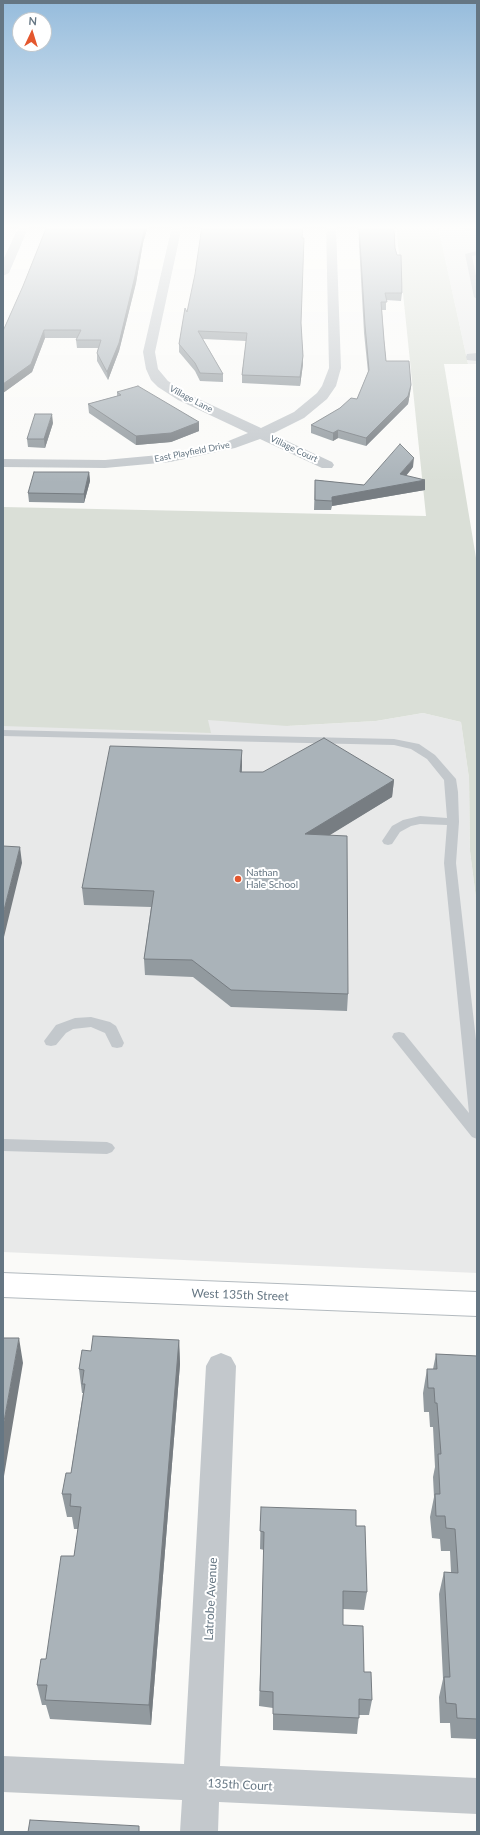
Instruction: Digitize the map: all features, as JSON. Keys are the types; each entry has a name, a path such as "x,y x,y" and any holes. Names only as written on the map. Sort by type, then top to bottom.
{"street":[{"name":"Village Lane","path":"158,312 149,352 152,369 163,384 183,396 261,434"},
{"name":"East Playfield Drive","path":"3,463 105,464 170,458 230,445 261,434 290,421 322,396 333,375 335,360 334,312"},
{"name":"Village Court","path":"261,434 327,465"},
{"name":"West 135th Street","path":"3,1285 477,1304"},
{"name":"Latrobe Avenue","path":"199,1832 221,1366"},
{"name":"135th Court","path":"3,1774 477,1796"}],"lane":[{"path":"3,733 394,742 415,746 439,764 450,779 452,792 453,822 450,864 477,1116"},
{"path":"388,841 396,829 407,823 420,820 453,822"},
{"path":"51,1040 61,1029 68,1025 91,1022 111,1030 117,1043"},
{"path":"398,1037 477,1133"},
{"path":"3,1145 108,1148"}],"shaded area":[{"path":"405,312 457,312 468,364 444,364 477,564 477,906 470,851 469,778 461,722 423,713 376,721 287,726 208,720 211,733 3,726 3,507 426,516"},
{"path":"457,312 477,312 477,364 468,364"},
{"name":"Nathan Hale School","path":"3,507 287,726 376,721 423,713 461,722 469,778 470,851 477,906 477,1273 3,1252"}],"building":[{"path":"12,312 126,312 119,343 107,372 97,353 101,340 76,340 81,330 44,330 31,364 3,384 3,331"},
{"path":"184,312 301,312 303,356 300,377 242,375 247,333 198,331 223,374 200,373 195,363 179,344"},
{"path":"364,312 382,312 386,361 409,361 411,385 408,396 366,438 338,430 333,433 311,425 340,408 351,398 357,399 369,370"},
{"path":"138,386 199,422 171,433 136,436 88,404 121,395 117,392"},
{"path":"35,414 52,414 44,439 27,439"},
{"path":"400,444 414,458 400,474 425,480 332,497 332,501 315,500 315,480 364,485"},
{"path":"34,472 89,472 84,494 28,493"},
{"path":"324,738 394,780 305,834 347,836 348,994 231,990 192,960 144,959 154,891 82,888 110,746 242,750 240,772 263,772"},
{"path":"3,846 20,847 3,914"},
{"path":"93,1336 179,1340 149,1705 45,1700 47,1685 37,1685 41,1659 46,1659 61,1556 74,1556 81,1507 70,1506 71,1494 62,1494 66,1473 71,1473 85,1384 82,1384 84,1370 79,1369 82,1350 91,1351"},
{"path":"3,1338 19,1338 3,1427"},
{"path":"436,1354 477,1356 477,1719 457,1718 456,1704 446,1703 444,1677 450,1677 444,1572 458,1573 455,1529 446,1528 445,1516 436,1516 435,1494 440,1494 438,1454 441,1454 437,1403 435,1403 434,1388 428,1388 427,1369 437,1369"},
{"path":"261,1507 356,1510 356,1526 365,1526 367,1592 343,1591 343,1625 363,1626 364,1672 371,1672 372,1700 359,1699 359,1718 273,1714 273,1692 260,1691 264,1532 260,1531"},
{"path":"30,1820 139,1826 139,1832 28,1832"}],"place":[{"name":"Nathan Hale School","path":"238,879"}]}
